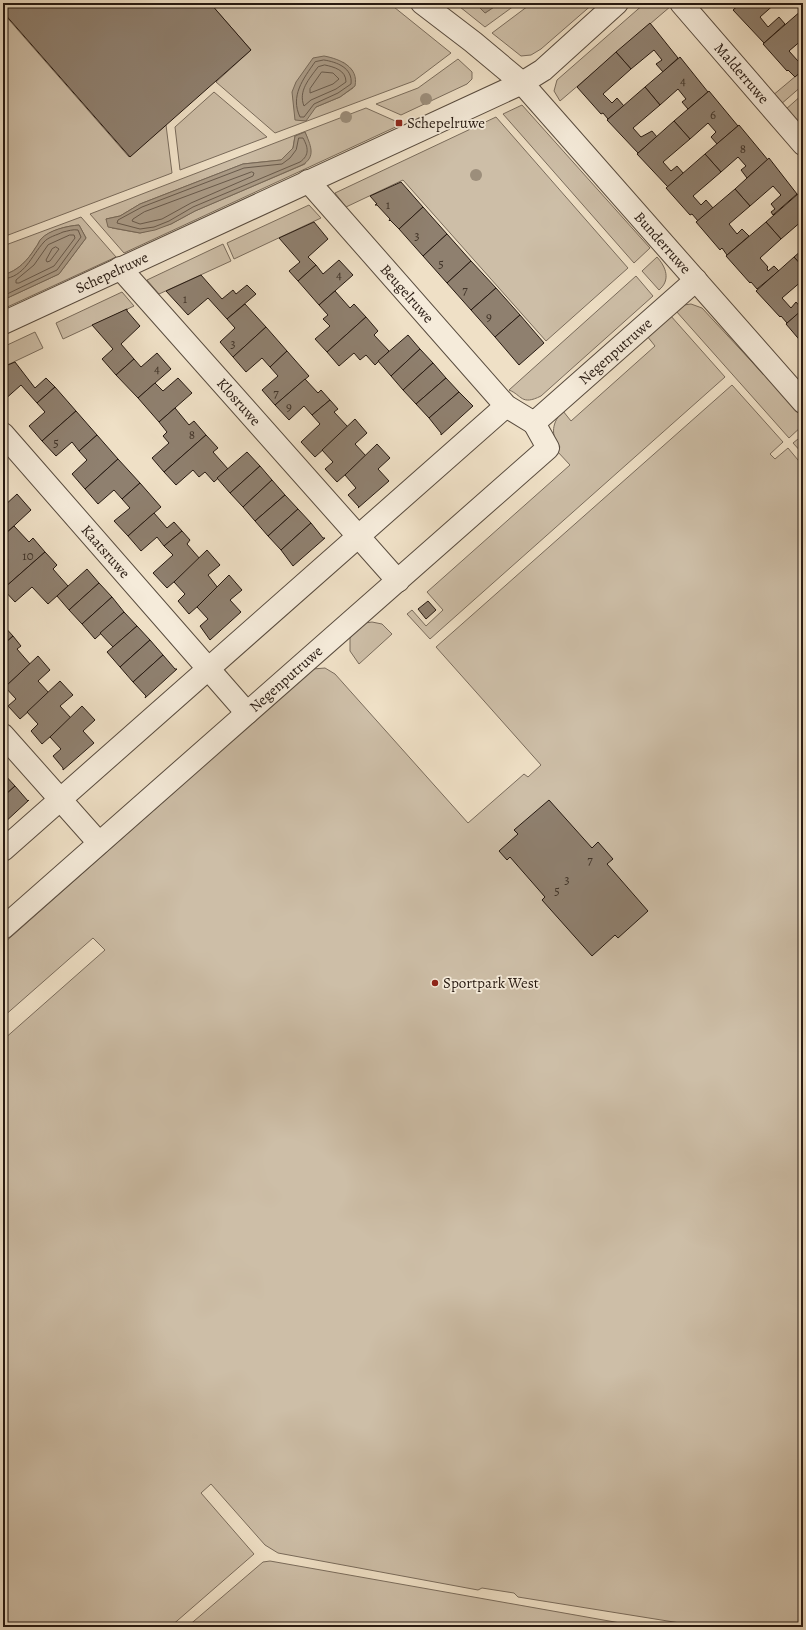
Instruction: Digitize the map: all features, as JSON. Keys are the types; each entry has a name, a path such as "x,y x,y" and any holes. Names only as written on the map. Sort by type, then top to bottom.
{"street":[{"name":"Bunderruwe","path":"422,3 474,42 522,83 803,402"},
{"name":"Schepelruwe","path":"3,323 522,83 543,70 617,3"},
{"name":"Malderruwe","path":"681,3 803,144"},
{"name":"Beugelruwe","path":"308,181 506,406"},
{"name":"Klosruwe","path":"120,268 357,537 398,581"},
{"name":"Negenputruwe","path":"534,423 696,280"},
{"name":"Negenputruwe","path":"3,928 548,448 534,423 506,406"},
{"path":"3,850 506,406"},
{"name":"Kaatsruwe","path":"3,434 247,713"},
{"path":"3,735 100,843"}],"shaded area":[{"path":"210,3 389,3 451,53 414,81 275,133 216,82 251,50","holes":["343,62 352,70 353,88 340,97 316,107"]},
{"path":"455,3 475,3 485,13 500,3 518,3 485,27"},
{"path":"532,3 594,3 541,49 531,55 521,56 492,33"},
{"path":"645,3 668,3 671,6 560,101 554,91 557,80"},
{"path":"3,13 129,157 166,125 172,173 3,237 3,196 7,192 3,187"},
{"path":"458,59 472,72 472,79 467,84 401,115 376,104 418,88"},
{"path":"803,70 803,85 780,105 772,96"},
{"path":"214,92 267,137 180,170 175,127"},
{"path":"803,94 803,131 785,110"},
{"path":"522,105 650,248 634,263 503,114"},
{"path":"366,108 402,124 124,253 90,214","holes":["305,132 307,137 305,164 195,211 171,224 140,233 112,228 106,219 120,216 140,204 243,164 281,160 293,148 295,136"]},
{"path":"496,117 628,268 546,341 403,180 346,207 335,193"},
{"path":"309,205 321,218 234,259 227,243"},
{"path":"81,217 116,257 3,309 3,300 59,274 86,238 79,225 64,227 54,231 41,239 30,256 18,268 3,275 3,246"},
{"path":"223,244 231,261 159,294 147,280"},
{"path":"657,257 663,265 666,274 665,282 659,290 642,271"},
{"path":"636,276 653,296 541,396 526,400 509,390"},
{"path":"122,292 134,306 63,339 56,323"},
{"path":"691,304 702,308 803,417 803,425 789,438 676,311 684,305"},
{"path":"670,315 725,377 430,639 407,614 412,610 426,626 443,610 427,592 570,465 557,451 560,447 555,438 554,429 559,415 563,411 571,421 655,346 647,336"},
{"path":"35,332 43,348 3,367 3,347"},
{"name":"Sportpark West","path":"732,385 783,442 770,454 775,459 788,448 803,466 803,1627 705,1627 518,1597 514,1593 482,1588 478,1590 278,1553 265,1545 211,1484 201,1493 254,1554 170,1627 3,1627 3,1040 105,950 93,938 3,1017 3,944 313,669 325,668 335,674 468,823 524,774 528,777 541,765 436,647"},
{"path":"803,435 803,454 793,443"},
{"path":"372,622 382,624 392,634 359,664 350,651 350,638 365,623"},
{"path":"270,1561 643,1627 187,1627 263,1562"}],"water":[{"path":"475,3 500,3 485,13"},
{"path":"324,56 336,59 347,65 354,74 355,86 340,97 316,107 306,121 295,120 292,92 296,82 313,58"},
{"path":"305,132 311,154 307,162 302,165 195,211 171,224 155,230 140,233 108,227 106,219 120,216 140,204 243,164 281,160 293,148 295,136"},
{"path":"79,225 86,238 59,274 3,300 3,275 18,268 30,256 44,236 58,229"}],"building":[{"path":"3,3 210,3 251,50 130,157 3,12"},
{"path":"730,3 741,3 735,9"},
{"path":"741,3 776,3 760,17 768,27 779,17 785,24 764,43 733,10"},
{"path":"802,10 803,39 789,51 798,61 803,57 803,70 795,77 788,70 787,71 763,44"},
{"path":"650,23 678,58 663,72 656,64 662,60 654,50 631,69 616,52"},
{"path":"616,52 631,69 603,94 612,103 617,98 624,106 608,119 603,113 601,114 577,87"},
{"path":"680,57 708,92 688,109 682,102 686,99 678,89 660,105 645,87"},
{"path":"645,87 660,105 633,128 641,137 652,131 657,137 638,153 607,120"},
{"path":"709,91 738,126 717,144 711,137 716,132 708,123 690,139 674,121"},
{"path":"674,121 690,139 663,162 671,171 677,166 684,174 668,187 637,154"},
{"path":"739,125 768,160 747,178 741,170 746,166 738,157 721,172 705,154"},
{"path":"705,154 721,172 693,196 701,205 706,200 713,208 698,221 692,214 690,215 666,188"},
{"path":"769,158 797,194 773,215 771,212 775,209 771,204 781,195 773,186 750,206 735,189"},
{"path":"401,182 423,207 399,229 390,220 389,221 390,219 377,205 375,205 377,204 370,196"},
{"path":"735,189 750,206 729,224 737,234 742,229 749,236 727,255 722,248 720,250 696,222"},
{"path":"799,193 803,198 803,220 781,239 766,222"},
{"path":"423,207 447,234 423,256 399,229"},
{"path":"314,222 328,239 308,257 316,265 298,281 289,271 300,262 279,238"},
{"path":"766,222 781,239 760,258 768,267 768,271 774,266 779,271 757,289 726,256"},
{"path":"447,234 471,261 447,283 423,256"},
{"path":"803,249 803,267 794,257"},
{"path":"794,257 803,267 803,280 782,298 791,308 796,302 803,310 787,323 756,291"},
{"path":"339,260 353,275 319,305 298,281 316,265 323,274"},
{"path":"471,261 496,288 471,310 447,283"},
{"path":"201,275 222,299 233,290 236,294 247,285 256,294 227,319 208,298 188,315 166,291"},
{"path":"496,288 520,315 495,337 471,310"},
{"path":"335,291 350,308 354,304 366,317 327,352 315,339 330,326 323,319 328,315 319,305"},
{"path":"245,304 266,327 233,357 220,342 235,328 227,319"},
{"path":"127,309 127,311 140,326 121,344 134,359 116,375 102,359 113,349 92,325"},
{"path":"803,309 803,344 786,324"},
{"path":"520,315 544,343 519,365 495,337"},
{"path":"366,317 378,331 374,335 389,351 375,365 366,355 360,360 354,353 339,366 327,352"},
{"path":"266,327 287,351 270,367 262,358 246,372 233,357"},
{"path":"408,335 420,349 391,376 378,361"},
{"path":"420,349 433,363 403,390 391,376"},
{"path":"287,351 309,376 275,405 262,390 278,376 270,367"},
{"path":"157,353 171,369 138,398 116,375 134,359 141,367"},
{"path":"15,362 35,388 46,378 55,387 37,403 21,385 3,401 3,367"},
{"path":"433,363 446,378 416,404 403,390"},
{"path":"178,378 192,393 159,422 138,398 155,383 163,391"},
{"path":"446,378 459,392 429,418 416,404"},
{"path":"305,379 318,393 321,390 330,400 312,415 304,406 289,420 275,405"},
{"path":"55,387 76,411 42,441 29,426 45,412 37,403"},
{"path":"459,392 473,406 441,435 429,418"},
{"path":"330,400 338,409 334,412 348,427 315,457 301,442 320,424 312,415"},
{"path":"175,408 189,425 194,421 206,435 164,472 152,458 169,443 163,436 167,432 159,422"},
{"path":"76,411 97,435 79,451 72,442 56,456 42,441"},
{"path":"355,419 367,433 355,444 366,456 337,482 325,469 333,462 322,450"},
{"path":"97,435 118,459 85,489 72,474 87,460 79,451"},
{"path":"206,435 218,448 213,452 228,469 214,482 205,472 199,477 193,470 176,485 164,472"},
{"path":"377,444 390,458 378,469 389,481 358,508 359,507 348,495 356,488 345,475"},
{"path":"247,452 260,466 230,493 217,478"},
{"path":"118,459 140,483 122,499 114,490 98,504 85,489"},
{"path":"260,466 272,480 243,507 230,493"},
{"path":"272,480 285,495 255,521 243,507"},
{"path":"140,483 161,507 128,536 114,521 130,508 122,499"},
{"path":"17,494 31,510 3,536 3,507"},
{"path":"285,495 298,509 268,536 255,521"},
{"path":"298,509 311,523 281,550 268,536"},
{"path":"154,513 167,528 174,522 182,531 164,546 157,537 141,551 128,536"},
{"path":"311,523 323,538 325,538 293,566 281,550"},
{"path":"14,526 29,542 33,538 45,552 3,589 3,565 8,560 3,554 7,549 3,545 3,536"},
{"path":"182,531 190,540 187,544 200,559 167,588 153,573 173,555 164,546"},
{"path":"207,550 220,565 208,575 218,588 189,614 178,601 185,594 174,582"},
{"path":"45,552 57,565 53,569 68,586 48,604 32,587 15,602 3,589"},
{"path":"87,569 99,583 69,610 57,596"},
{"path":"229,575 242,590 230,600 241,612 210,640 200,626 208,619 197,607"},
{"path":"99,583 112,597 82,624 69,610"},
{"path":"112,597 124,612 95,639 82,624"},
{"path":"428,601 436,610 426,619 418,609"},
{"path":"124,612 137,626 113,647 100,633"},
{"path":"3,625 13,636 3,645"},
{"path":"137,626 150,640 120,667 107,652"},
{"path":"13,636 21,646 17,649 30,664 3,689 3,645"},
{"path":"150,640 163,655 133,682 120,667"},
{"path":"163,655 175,669 177,669 145,698 146,696 133,682"},
{"path":"38,656 50,670 38,681 49,693 20,719 8,706 16,699 5,687"},
{"path":"60,681 73,695 60,706 71,718 42,744 31,731 38,724 27,712"},
{"path":"82,706 95,720 83,731 94,743 63,770 53,756 61,749 50,737"},
{"path":"3,773 15,786 3,797"},
{"path":"15,786 28,801 3,824 3,797"},
{"path":"549,800 592,848 598,842 613,859 607,864 648,911 618,938 615,935 592,956 542,900 545,897 510,857 507,860 499,851 518,834 514,830"}],"place":[{"name":"Schepelruwe","path":"399,123"},
{"name":"Sportpark West","path":"435,983"}]}
